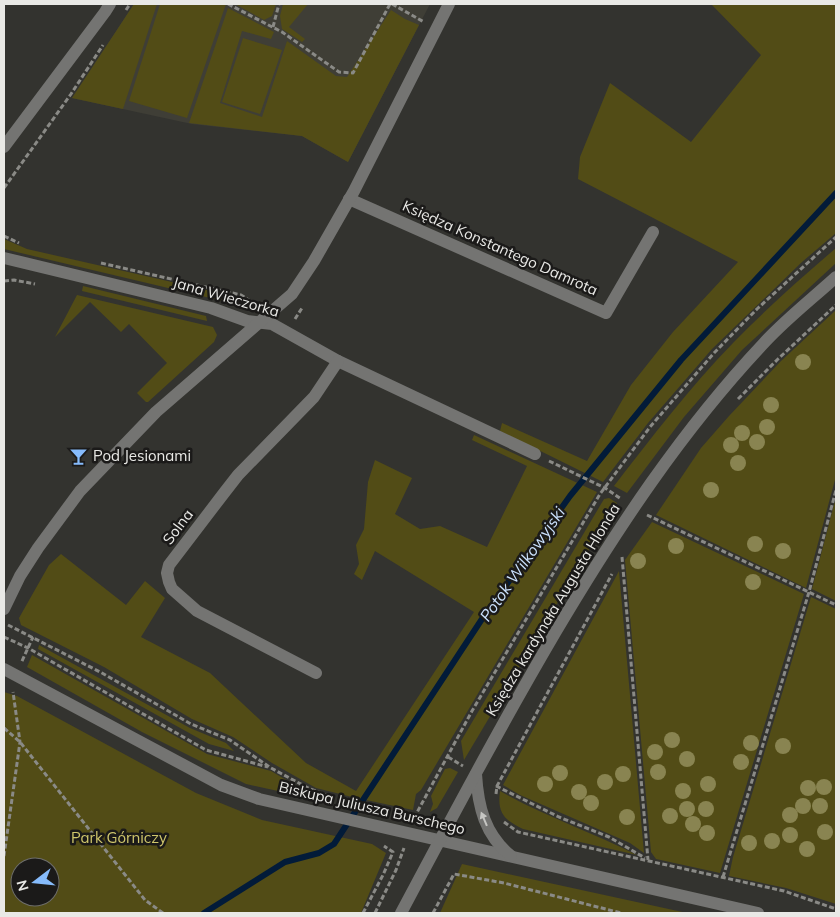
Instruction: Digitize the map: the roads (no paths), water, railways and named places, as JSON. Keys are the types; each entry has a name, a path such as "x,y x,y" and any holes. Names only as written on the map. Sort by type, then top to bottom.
{"street":[{"path":"4,147 110,4"},
{"path":"4,609 20,576 38,548 80,491 156,412 292,294 314,262 350,199 449,4"},
{"name":"Księdza Konstantego Damrota","path":"350,199 606,313 653,232"},
{"name":"Jana Wieczorka","path":"4,258 211,308 247,322 272,324 338,361 535,454"},
{"name":"Księdza kardynała Augusta Hlonda","path":"401,913 521,691 594,568 669,456 731,380 765,342 836,278"},
{"name":"Solna","path":"316,673 196,611 172,589 168,582 167,573 169,565 224,493 314,397 338,361"},
{"name":"Biskupa Juliusza Burschego","path":"4,669 221,785 259,799 511,856 725,910 758,913"},
{"path":"476,774 478,799 484,820 495,840 511,856"}],"waterway":[{"name":"Potok Wilkowyjski","path":"204,913 285,862 319,853 334,844 482,619 570,496 681,360 836,193"}],"place":[{"name":"Pod Jesionami","path":"79,456"}],"park label":[{"name":"Park Górniczy","path":"119,838"}]}
